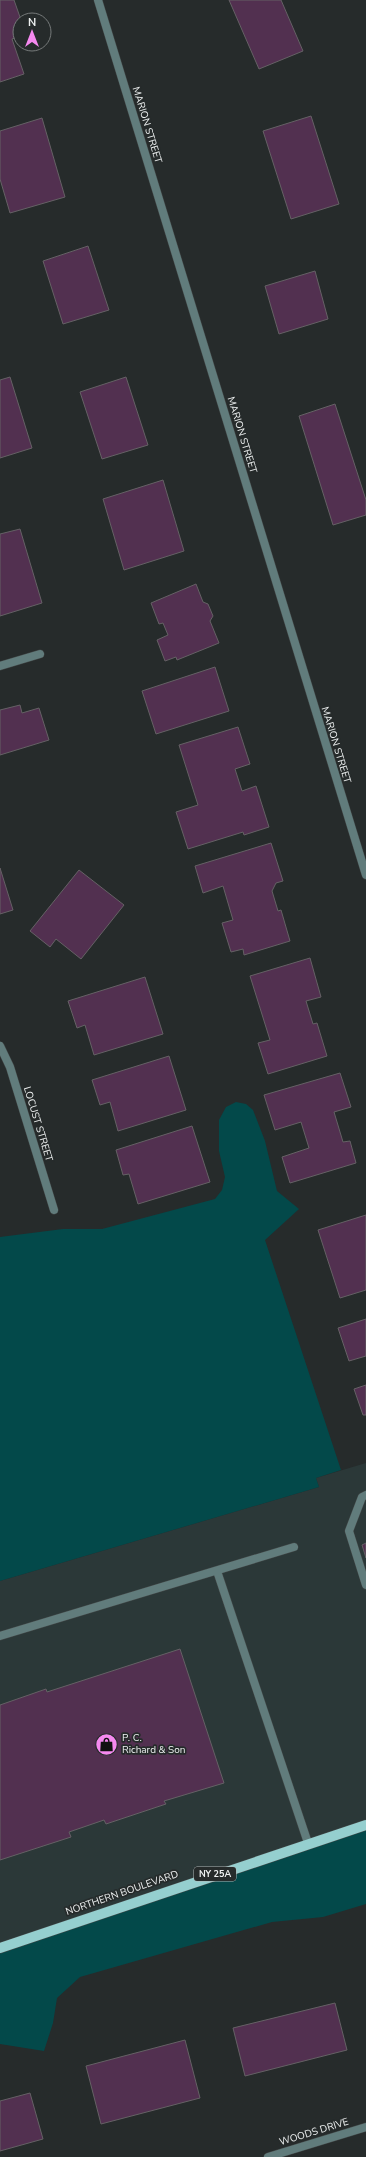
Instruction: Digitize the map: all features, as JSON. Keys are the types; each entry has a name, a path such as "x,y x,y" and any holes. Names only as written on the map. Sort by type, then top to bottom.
{"main road":[{"name":"NORTHERN BOULEVARD","path":"0,1948 308,1842 366,1825"}],"street":[{"name":"MARION STREET","path":"98,0 366,875"},
{"path":"0,666 40,654"},
{"name":"LOCUST STREET","path":"0,1046 10,1067 54,1210"},
{"path":"366,1496 362,1497 349,1532 366,1586"},
{"path":"0,1636 294,1547"},
{"path":"217,1571 308,1842"},
{"name":"WOODS DRIVE","path":"268,2157 366,2127"}],"shaded area":[{"path":"236,1102 246,1104 253,1110 265,1141 277,1191 299,1209 265,1240 341,1470 316,1478 319,1487 0,1581 0,1237 63,1229 102,1229 215,1199 222,1190 225,1177 219,1151 219,1120 226,1107"},
{"path":"366,1463 366,1825 0,1948 0,1581 319,1487 316,1478"},
{"path":"366,1825 366,1904 323,1917 272,1922 80,1977 57,1998 53,2023 44,2051 0,2044 0,1948"}],"building":[{"path":"0,0 14,0 18,12 12,12 12,52 16,52 24,74 0,82"},
{"path":"229,0 281,0 303,51 259,69"},
{"path":"311,116 339,204 291,219 263,131"},
{"path":"42,118 65,197 10,213 0,179 0,131"},
{"path":"88,246 109,310 63,324 43,261"},
{"path":"315,271 328,319 279,334 265,286"},
{"path":"10,377 32,448 0,458 0,380"},
{"path":"126,377 148,445 102,459 80,392"},
{"path":"335,404 366,500 366,515 333,525 299,416"},
{"path":"163,480 184,551 124,570 103,499"},
{"path":"20,529 42,603 0,616 0,534"},
{"path":"196,584 203,602 208,604 213,616 210,621 219,643 177,660 176,657 165,661 157,640 168,635 163,623 159,624 151,603"},
{"path":"215,667 229,711 156,734 142,691"},
{"path":"20,705 22,713 39,708 49,740 0,755 0,710"},
{"path":"238,727 250,764 235,769 242,791 256,786 269,827 244,835 243,832 188,849 176,812 198,805 179,745"},
{"path":"271,843 283,881 276,883 272,891 278,911 281,910 290,941 244,955 243,949 231,952 222,923 233,920 223,886 203,893 195,866"},
{"path":"0,868 13,910 0,914"},
{"path":"79,870 124,905 81,959 56,939 50,947 30,931"},
{"path":"310,958 321,997 306,1001 313,1024 317,1023 327,1056 268,1074 258,1043 270,1040 250,976"},
{"path":"145,977 163,1034 94,1055 85,1025 77,1028 68,1001"},
{"path":"169,1056 186,1110 118,1131 110,1102 100,1105 92,1080"},
{"path":"340,1073 351,1107 334,1112 343,1142 350,1141 356,1163 290,1183 282,1157 309,1148 301,1122 275,1130 264,1095"},
{"path":"192,1126 210,1182 138,1204 129,1174 123,1175 116,1150"},
{"path":"366,1215 366,1290 340,1298 318,1230"},
{"path":"366,1319 366,1356 349,1361 338,1328"},
{"path":"366,1385 366,1415 363,1415 354,1389"},
{"path":"366,1543 366,1558 362,1545"},
{"name":"P. C. Richard & Son","path":"180,1649 224,1783 164,1801 166,1804 106,1824 104,1820 69,1832 71,1837 0,1860 0,1705 46,1689 47,1692"},
{"path":"335,2003 347,2050 245,2076 233,2028"},
{"path":"185,2040 200,2098 101,2124 86,2066"},
{"path":"30,2093 43,2139 0,2151 0,2101"}],"place":[{"name":"P. C. Richard & Son","path":"106,1744"}]}
